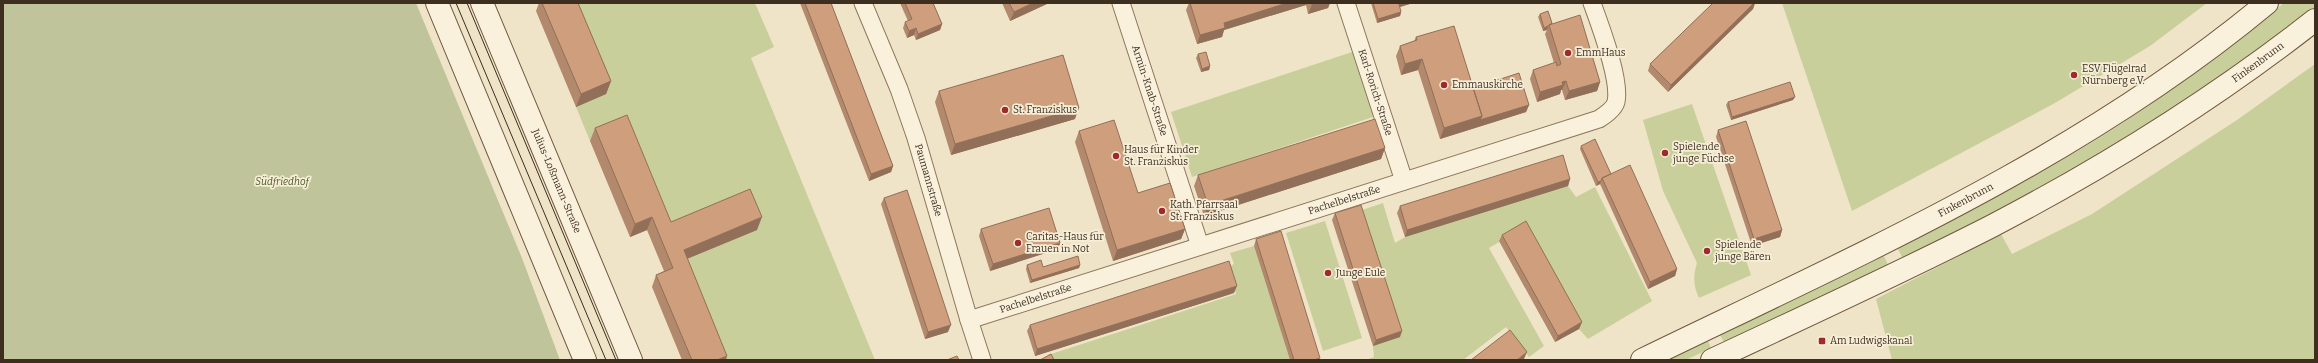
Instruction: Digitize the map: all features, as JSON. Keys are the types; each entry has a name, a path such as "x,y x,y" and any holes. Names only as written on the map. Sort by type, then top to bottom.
{"main road":[{"path":"437,3 586,360"},
{"name":"Julius-Loßmann-Straße","path":"482,3 631,360"},
{"name":"Finkenbrunn","path":"1642,360 1886,242 2017,172 2078,137 2136,100 2221,40 2267,3"},
{"name":"Finkenbrunn","path":"1712,360 1900,272 2065,186 2204,101 2315,20"}],"street":[{"name":"Paumannstraße","path":"863,3 900,89 916,138 968,320 982,360"},
{"name":"Armin-Knab-Straße","path":"1121,3 1200,246"},
{"name":"Karl-Rorich-Straße","path":"1346,3 1404,181"},
{"name":"Pachelbelstraße","path":"968,320 1599,119 1608,113 1616,103 1617,87 1592,3"}],"green space":[{"name":"Südfriedhof","path":"3,3 416,3 522,258 560,360 3,360"},
{"path":"568,3 755,3 774,47 751,58 875,360 719,360 679,262 757,230 666,234 622,128 590,141 576,107"},
{"path":"1782,3 2207,3 2150,46 2055,103 1852,211"},
{"path":"2284,3 2315,3 2315,7 2255,52 2194,94 2130,135 2026,195 1903,259 1898,249 1974,209 2074,153 2123,123 2194,74"},
{"path":"1355,51 1376,116 1192,177 1171,112"},
{"path":"2315,64 2315,360 1892,360 1876,299 2001,234 2012,254 2092,214 2237,120"},
{"path":"1692,104 1751,275 1699,298 1694,280 1697,263 1663,191 1643,120"},
{"path":"1568,186 1576,197 1595,187 1652,301 1588,339 1579,329 1523,228 1489,248 1544,346 1529,357 1506,327 1463,360 1366,360 1374,357 1373,346 1400,337 1359,211 1383,203 1395,243 1405,237"},
{"path":"1325,221 1362,338 1323,351 1286,233"},
{"path":"1254,246 1290,360 1049,360 1048,355 1236,294 1228,267 1234,264 1230,253"},
{"path":"1884,256 1888,265 1724,342 1720,335"},
{"path":"1708,341 1711,348 1686,360 1667,360"}],"building":[{"path":"542,3 578,3 611,81 581,94"},
{"path":"805,3 831,3 893,166 871,174"},
{"path":"905,3 933,3 942,24 918,34 916,28 909,31 905,22 912,19"},
{"path":"1009,3 1033,3 1014,12"},
{"path":"1190,3 1287,3 1224,23 1225,28 1200,35"},
{"path":"1373,3 1403,3 1399,4 1401,12 1378,19"},
{"path":"1713,3 1754,3 1671,85 1650,64"},
{"path":"1548,11 1552,23 1544,28 1540,14"},
{"name":"EmmHaus","path":"1580,15 1600,82 1569,91 1566,81 1562,82 1563,85 1540,92 1533,70 1556,62 1557,66 1561,64 1549,25"},
{"name":"Emmauskirche","path":"1454,26 1482,116 1444,128 1422,59 1405,64 1400,46 1417,40 1416,37"},
{"path":"1206,52 1210,66 1202,69 1198,54"},
{"name":"St. Franziskus","path":"1063,55 1079,108 955,144 939,91"},
{"path":"1519,73 1529,105 1480,120 1482,116 1473,88"},
{"path":"1790,82 1795,97 1732,117 1728,102"},
{"path":"627,115 671,222 750,189 762,217 684,250 727,356 717,360 692,360 656,275 673,268 652,217 635,224 595,128"},
{"path":"1375,119 1385,148 1208,205 1198,175"},
{"path":"1114,120 1138,193 1170,183 1185,229 1117,250 1079,131"},
{"path":"1746,121 1782,230 1754,239 1718,130"},
{"path":"1595,139 1611,174 1602,178 1601,181 1598,182 1581,146"},
{"path":"1563,155 1570,179 1407,230 1400,206"},
{"path":"1630,165 1677,269 1650,282 1602,178"},
{"path":"907,190 951,325 928,332 884,198"},
{"path":"1361,205 1402,331 1376,340 1335,213"},
{"name":"Caritas-Haus für Frauen in Not","path":"1049,208 1060,243 993,264 981,229"},
{"path":"1526,221 1582,322 1558,336 1502,235"},
{"path":"1281,231 1320,358 1314,360 1294,360 1256,239"},
{"path":"1078,256 1080,265 1032,280 1027,265 1041,260 1043,267"},
{"path":"1229,261 1237,286 1037,349 1030,325"},
{"path":"1510,330 1527,352 1517,360 1471,360"},
{"path":"1051,354 1054,360 1040,360"},
{"path":"957,356 959,360 947,360"}],"tram line":[{"path":"456,3 606,360"},
{"path":"467,3 616,360"}],"place":[{"name":"EmmHaus","path":"1568,53"},
{"name":"ESV Flügelrad Nürnberg e.V.","path":"2074,75"},
{"name":"Emmauskirche","path":"1444,85"},
{"name":"St. Franziskus","path":"1005,110"},
{"name":"Spielende junge Füchse","path":"1665,153"},
{"name":"Haus für Kinder St. Franziskus","path":"1116,156"},
{"name":"Kath. Pfarrsaal St. Franziskus","path":"1162,211"},
{"name":"Caritas-Haus für Frauen in Not","path":"1018,243"},
{"name":"Spielende junge Bären","path":"1707,251"},
{"name":"Junge Eule","path":"1328,273"},
{"name":"Am Ludwigskanal","path":"1822,341"}]}
